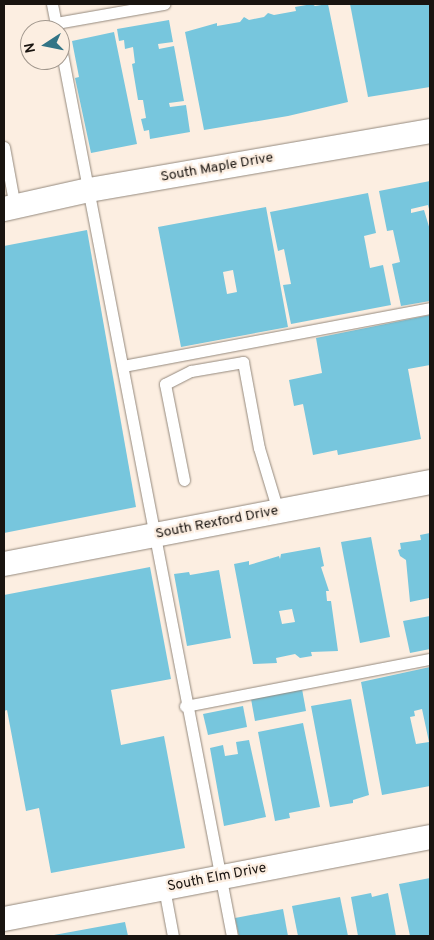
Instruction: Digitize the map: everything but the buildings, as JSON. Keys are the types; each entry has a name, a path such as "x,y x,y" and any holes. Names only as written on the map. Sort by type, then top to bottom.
{"street":[{"name":"South Maple Drive","path":"9,208 89,190 430,131"},
{"name":"South Rexford Drive","path":"4,564 430,482"},
{"name":"South Elm Drive","path":"4,919 430,836"}],"lane":[{"path":"52,4 56,20"},
{"path":"70,23 164,4"},
{"path":"65,70 123,366 185,706 232,936"},
{"path":"4,147 9,208"},
{"path":"123,366 430,308"},
{"path":"185,354 191,371"},
{"path":"184,480 165,384 191,371 243,362 259,448 278,511"},
{"path":"185,706 430,659"},
{"path":"164,888 174,936"}]}
